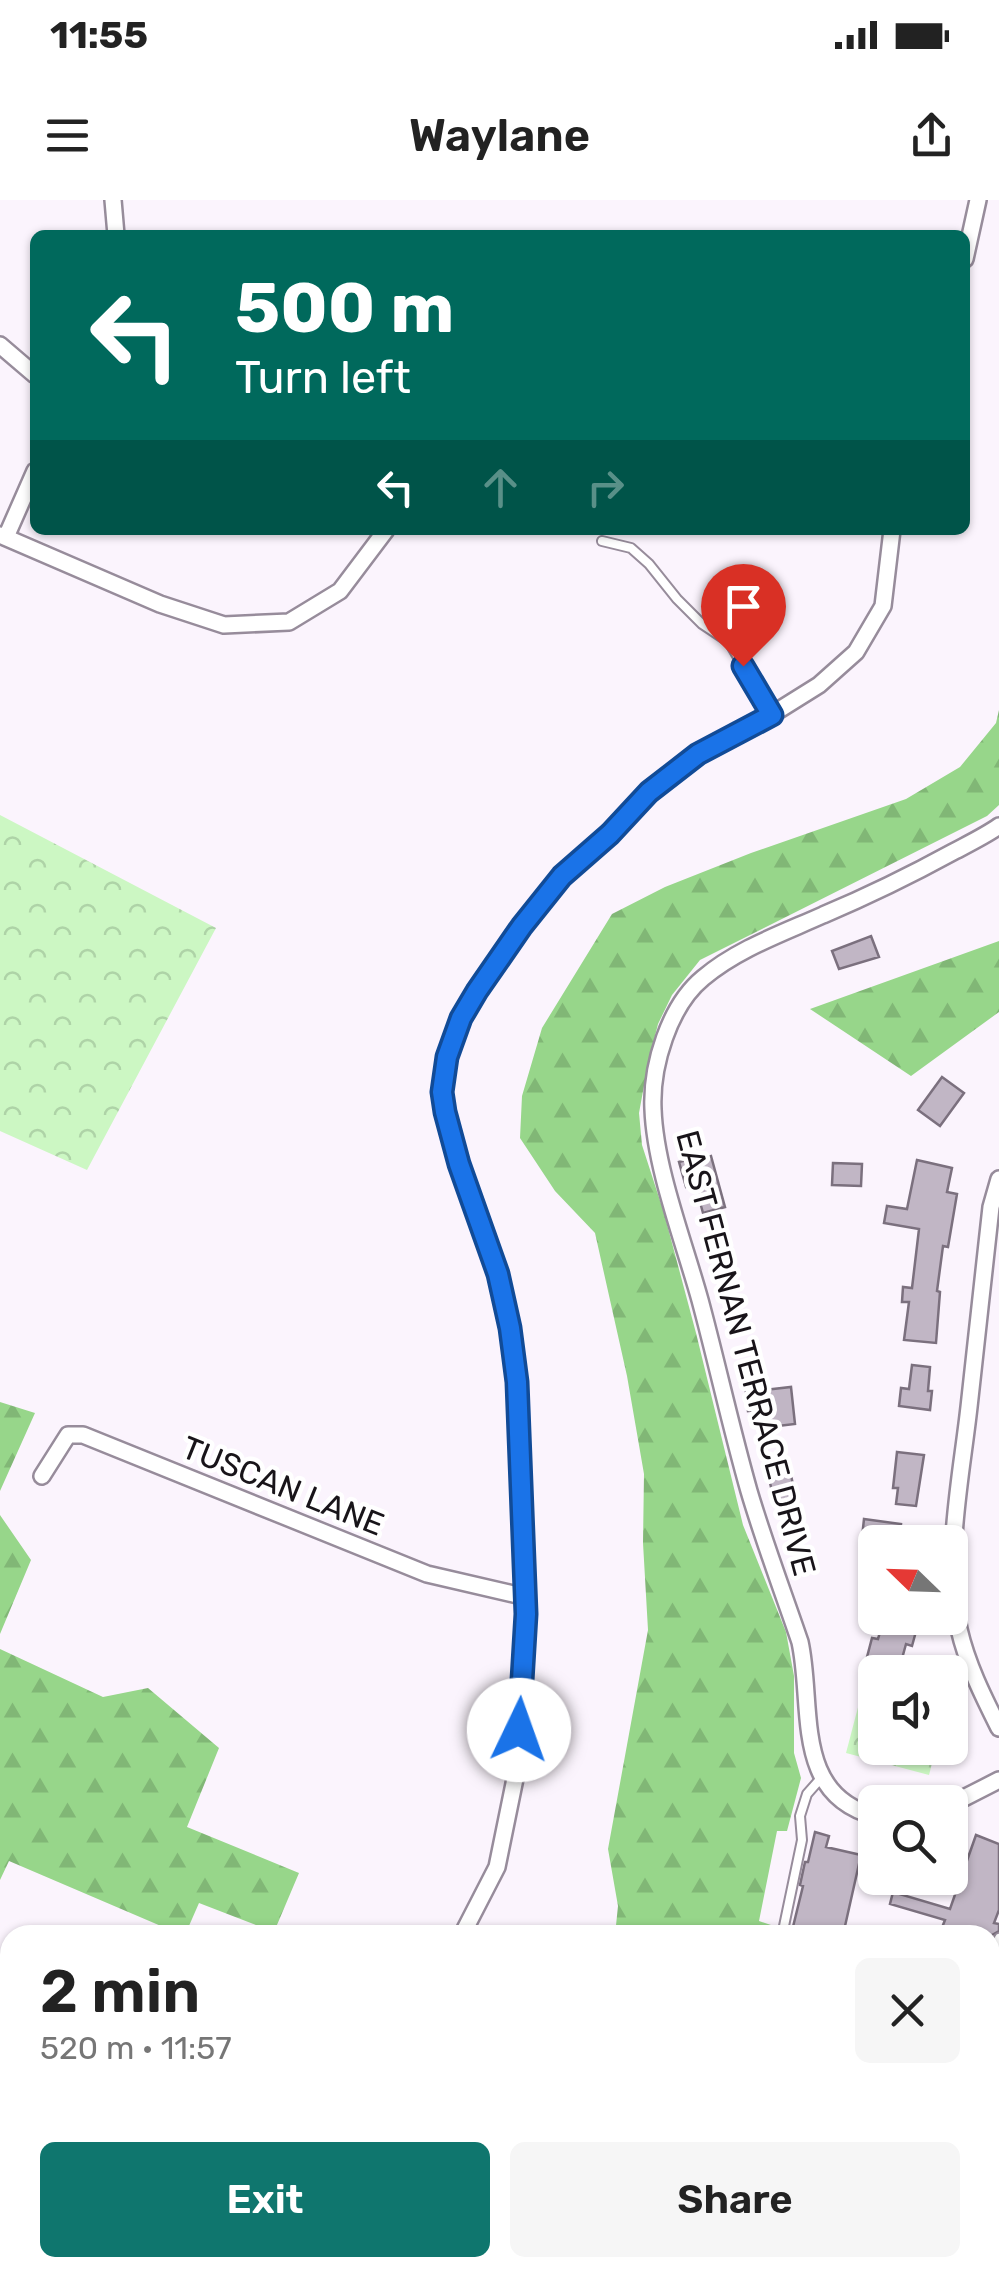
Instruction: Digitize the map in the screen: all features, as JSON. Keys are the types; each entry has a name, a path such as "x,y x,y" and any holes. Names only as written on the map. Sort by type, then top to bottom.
{"street":[{"path":"113,200 116,230"},
{"path":"970,236 978,200"},
{"path":"0,346 30,371"},
{"path":"30,481 3,536 160,604 224,626 289,622 340,591 382,535"},
{"path":"467,1925 497,1867 517,1769 526,1596 517,1382 510,1328 498,1274 445,1112 442,1092 447,1057 461,1018 477,991 562,876 662,782 698,754 819,685 856,652 884,606 891,535"},
{"name":"EAST FERNAN TERRACE DRIVE","path":"822,1777 811,1749 800,1642 750,1493 662,1168 654,1123 654,1084 666,1033 677,1008 704,976 776,936 878,892 999,826"},
{"path":"999,1179 988,1226 953,1572 962,1642 999,1728"},
{"name":"TUSCAN LANE","path":"42,1476 68,1435 83,1435 427,1574 526,1596"},
{"path":"822,1777 838,1796 858,1810"},
{"path":"968,1796 999,1780"}],"lane":[{"path":"602,541 631,548 702,624 729,642 772,715"},
{"path":"784,1925 802,1840 800,1816 807,1794 822,1777"}],"green space":[{"path":"999,710 999,805 987,816 700,960 672,995 658,1024 639,1113 642,1145 696,1333 743,1525 786,1632 794,1676 794,1753 801,1778 787,1831 777,1831 759,1921 771,1925 616,1925 618,1906 608,1849 648,1630 644,1474 595,1233 555,1191 520,1138 522,1096 542,1028 612,914 665,887 751,853 906,799 960,767 996,723"},
{"path":"0,815 216,928 87,1170 0,1131"},
{"path":"999,941 999,1012 911,1076 810,1009"},
{"path":"0,1402 35,1413 0,1491"},
{"path":"0,1515 31,1560 0,1634"},
{"path":"0,1649 103,1697 148,1688 219,1748 187,1827 299,1873 277,1925 256,1925 199,1903 189,1925 159,1925 9,1861 0,1880"},
{"path":"858,1707 858,1756 846,1753"},
{"path":"891,1765 932,1765 929,1775"}],"building":[{"path":"871,936 879,957 839,969 832,951"},
{"path":"942,1077 964,1093 940,1126 918,1110"},
{"path":"711,1156 725,1207 703,1213 695,1184 686,1187 679,1162"},
{"path":"917,1160 952,1168 947,1192 957,1194 948,1247 943,1246 936,1343 904,1340 909,1302 902,1302 903,1287 912,1288 919,1229 884,1223 887,1206 907,1209"},
{"path":"833,1163 862,1164 861,1186 832,1185"},
{"path":"912,1365 930,1367 930,1410 899,1406 901,1388 909,1389"},
{"path":"791,1387 795,1424 769,1427 768,1413 763,1413 763,1409 748,1411 746,1392"},
{"path":"897,1452 924,1455 916,1506 896,1504 898,1488 893,1488"},
{"path":"788,1460 796,1500 775,1505 766,1465"},
{"path":"864,1519 901,1524 901,1525 863,1525"},
{"path":"879,1635 915,1635 912,1646 906,1644 903,1655 868,1655 872,1638 878,1639"},
{"path":"815,1832 829,1836 826,1847 858,1854 845,1925 793,1925"},
{"path":"976,1835 999,1844 999,1910 994,1923 999,1925 943,1925 945,1920 890,1904 892,1895 950,1909 955,1895 968,1895 968,1858"}],"route":[{"path":"519,1730 526,1614 517,1382 498,1274 445,1112 442,1092 447,1057 461,1018 477,991 562,876 610,834 649,792 698,754 772,715 743,666"}]}
